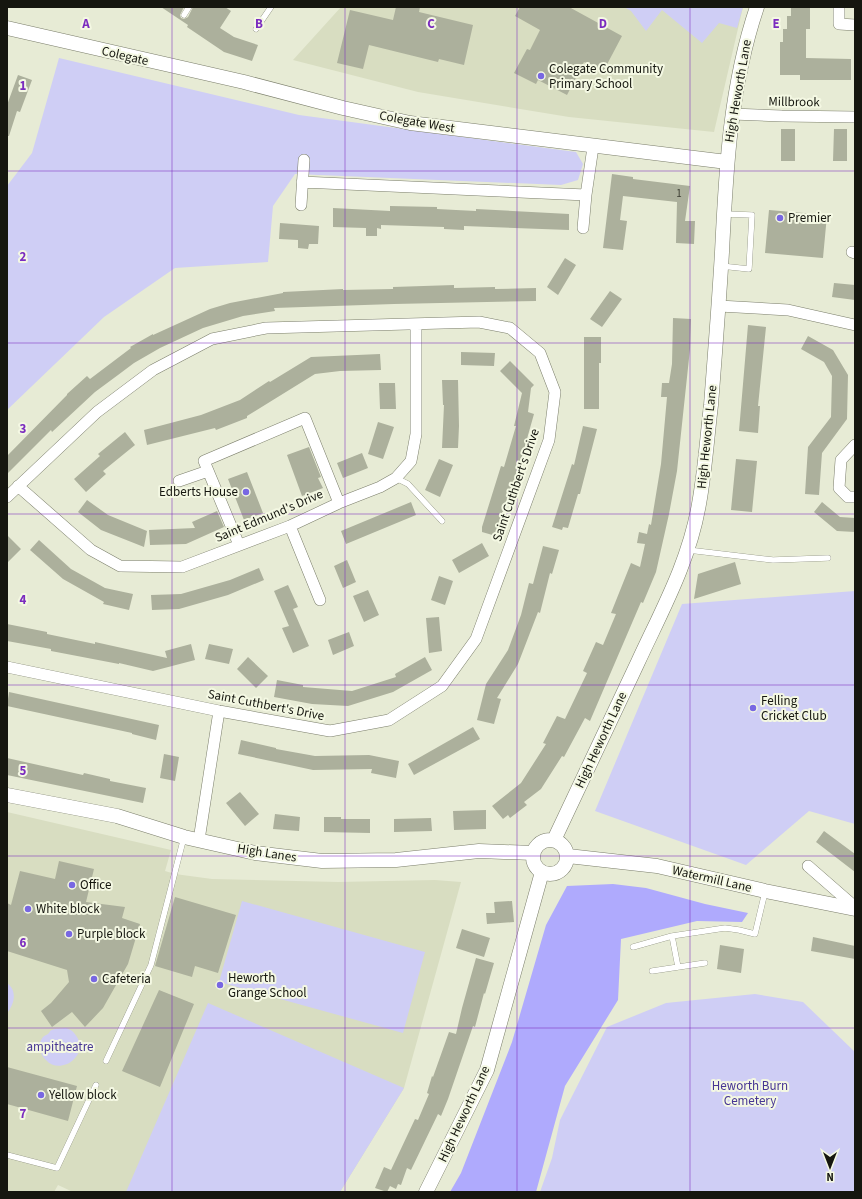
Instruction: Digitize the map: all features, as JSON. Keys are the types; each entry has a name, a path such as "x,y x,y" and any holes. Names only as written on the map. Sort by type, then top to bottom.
{"street":[{"name":"High Heworth Lane","path":"554,840 679,576 696,521 704,471 719,306 727,162 732,114 750,26 757,7"},
{"path":"839,7 839,24 855,25"},
{"name":"Colegate","path":"7,28 244,82"},
{"name":"Colegate West","path":"244,82 344,108 410,123 593,147 727,162"},
{"name":"Millbrook","path":"732,114 855,117"},
{"path":"583,228 593,147"},
{"path":"301,204 304,160"},
{"path":"302,182 586,194"},
{"path":"719,306 788,310 855,325"},
{"name":"Saint Cuthbert's Drive","path":"7,497 97,412 153,370 212,339 266,328 479,322 510,328 540,353 555,392 549,440 476,639 442,686 389,720 330,731 220,711 7,667"},
{"name":"Saint Edmund's Drive","path":"18,486 90,550 120,566 182,566 290,526 339,503 380,487 396,478 411,461 416,434 416,324"},
{"path":"239,545 204,461 305,418 339,503"},
{"path":"855,445 841,460 839,488 848,496 855,497"},
{"path":"180,481 208,471"},
{"path":"290,526 320,600"},
{"path":"199,840 220,711"},
{"name":"High Lanes","path":"7,795 118,816 184,837 254,853 322,861 396,860 479,851 533,853"},
{"path":"554,840 563,844 568,856 565,867 550,875 542,872 536,867 533,862 533,853 536,846 540,842 554,840"},
{"name":"Watermill Lane","path":"568,856 657,866 765,891 855,908"},
{"path":"808,866 855,908"},
{"name":"High Heworth Lane","path":"426,1192 487,1070 542,872"}],"lane":[{"path":"184,16 189,7"},
{"path":"256,29 271,7"},
{"path":"721,266 750,269 752,215 724,214"},
{"path":"396,478 408,484 442,521"},
{"path":"688,550 773,560 828,558"},
{"path":"106,1061 151,965 184,837"},
{"path":"633,947 672,936 725,928 755,934 765,891"},
{"path":"672,936 678,967"},
{"path":"652,971 705,964"},
{"path":"7,1155 57,1168 96,1085"}],"shaded area":[{"name":"Colegate Community Primary School","path":"341,7 743,7 714,132 569,117 418,92 293,60"},
{"name":"Heworth Grange School","path":"7,812 171,850 165,871 175,874 212,879 338,882 435,880 461,882 404,1088 340,1192 73,1192 58,1185 54,1192 7,1192"},
{"path":"613,884 646,888 705,904 748,913 742,922 697,921 621,939 618,1000 565,1086 536,1192 450,1192 461,1173 512,1042 546,925 567,886"}],"green space":[{"path":"624,7 743,7 737,28 719,23 702,43 662,10 646,31 631,11"},
{"path":"59,58 299,115 576,152 583,164 578,180 561,185 295,174 273,206 268,262 175,268 104,317 7,410 7,186 32,153"},
{"name":"Felling Cricket Club","path":"855,591 855,824 809,811 746,865 595,811 682,604"},
{"path":"242,901 425,952 403,1033 219,982"},
{"name":"ampitheatre","path":"7,983 13,990 14,998 12,1006 7,1013"},
{"name":"Heworth Burn Cemetery","path":"755,994 803,1002 855,1052 855,1192 540,1192 552,1158 560,1120 607,1027 666,1003"},
{"path":"208,1003 404,1088 340,1192 126,1192"},
{"name":"ampitheatre","path":"65,1028 72,1031 77,1037 80,1044 79,1051 71,1062 58,1066 52,1064 44,1058 41,1052 40,1043 43,1037 51,1030"}],"building":[{"path":"161,7 184,7 180,15 181,18 184,19 188,17 193,7 225,7 231,11 220,28 234,37 258,45 252,61 224,52"},
{"path":"396,7 420,7 419,12 473,25 464,65 439,59 438,62 369,45 363,69 337,63 350,10 393,20"},
{"path":"520,7 569,7 622,36 603,72 584,62 567,95 538,80 536,84 514,73 527,49 530,50 540,30 515,16"},
{"path":"791,7 810,7 810,29 806,29 806,58 851,59 851,80 800,80 800,75 780,75 780,42 783,42 783,29 787,29 787,16 791,16"},
{"path":"18,75 32,80 20,112 17,111 9,136 7,136 7,105"},
{"path":"781,129 795,129 795,161 781,161"},
{"path":"834,129 847,129 847,161 833,161"},
{"path":"612,174 633,177 633,179 690,186 685,221 695,221 694,244 676,243 677,202 623,196 620,220 627,221 623,250 603,248"},
{"path":"390,206 569,214 569,230 464,226 464,230 444,229 444,227 381,225 381,229 377,228 377,236 366,236 366,228 333,227 333,208 390,211"},
{"path":"769,210 827,215 823,258 765,253"},
{"path":"280,223 319,226 318,244 309,244 308,249 298,248 298,240 279,239"},
{"path":"565,258 576,265 558,295 547,287"},
{"path":"834,283 855,285 855,300 832,297"},
{"path":"454,285 454,288 536,288 536,301 274,308 275,311 243,316 203,328 160,348 134,363 95,392 52,432 51,430 7,474 7,456 67,394 87,376 90,379 131,348 130,347 153,334 210,309 230,303 283,292 343,289 393,289 393,287"},
{"path":"610,291 622,299 602,327 590,319"},
{"path":"673,318 691,319 690,349 677,471 656,572 643,603 641,602 590,721 585,718 564,757 562,756 541,789 524,802 527,805 510,818 508,815 503,819 492,806 521,783 546,744 543,743 557,716 565,719 587,673 583,671 596,642 603,645 616,614 611,613 631,563 640,567 645,544 637,543 639,532 647,534 649,524 651,525 661,464 667,397 661,397 662,383 669,383 672,364"},
{"path":"748,325 766,327 758,406 760,406 758,433 739,431"},
{"path":"808,336 833,350 848,375 847,419 822,453 819,495 805,494 808,447 831,417 832,376 824,362 801,349"},
{"path":"584,337 601,337 601,363 599,363 599,409 584,409"},
{"path":"461,352 495,353 494,366 461,365"},
{"path":"380,354 381,370 340,371 315,374 247,416 247,418 216,430 215,428 147,445 144,430 201,415 240,400 269,381 270,382 311,357"},
{"path":"510,361 534,385 531,388 528,412 534,414 519,467 496,536 482,532 482,527 501,466 504,467 516,426 514,426 522,393 500,371"},
{"path":"442,380 458,380 458,448 442,448 444,405"},
{"path":"379,383 395,383 396,409 380,409"},
{"path":"378,422 394,427 383,459 368,454"},
{"path":"583,426 597,429 580,494 578,494 568,528 563,527 562,530 552,527 572,464 574,465"},
{"path":"125,432 135,445 103,471 106,474 86,492 74,479 100,456 98,454"},
{"path":"309,447 321,477 318,478 323,488 302,496 287,455"},
{"path":"362,453 368,468 343,478 337,463"},
{"path":"439,459 453,465 440,497 425,490"},
{"path":"736,459 757,461 752,512 731,510"},
{"path":"247,472 263,513 244,520 228,479"},
{"path":"87,500 108,515 147,531 144,547 101,530 78,512"},
{"path":"411,502 416,515 346,544 341,531"},
{"path":"822,502 840,517 855,518 855,532 837,531 814,512"},
{"path":"217,511 224,527 186,544 150,545 149,530 195,528 192,522"},
{"path":"7,535 21,549 7,563"},
{"path":"39,540 71,569 105,588 133,594 129,610 103,604 104,602 63,579 30,550"},
{"path":"482,543 489,556 459,573 452,560"},
{"path":"543,546 559,550 552,574 550,573 540,613 538,612 518,664 497,698 501,699 494,724 477,720 486,684 508,650 521,615 529,583 533,584"},
{"path":"347,560 356,582 343,588 334,566"},
{"path":"735,562 741,584 694,599 698,574"},
{"path":"259,568 264,580 228,595 179,609 152,610 151,595 181,594 230,580"},
{"path":"439,576 453,581 445,605 431,600"},
{"path":"288,585 298,607 293,609 309,646 293,653 282,628 289,626 274,591"},
{"path":"368,590 379,615 364,622 353,596"},
{"path":"439,617 442,651 429,653 426,618"},
{"path":"7,624 47,632 47,634 95,644 95,642 167,658 165,651 191,644 195,660 153,671 7,641"},
{"path":"349,632 354,646 333,655 328,640"},
{"path":"209,644 233,649 229,664 205,659"},
{"path":"248,657 268,676 256,688 237,669"},
{"path":"425,657 432,670 393,692 348,706 312,704 274,697 277,680 303,685 303,687 352,691 396,677 395,674"},
{"path":"9,692 159,725 156,740 132,733 7,706"},
{"path":"473,727 480,739 414,775 408,764"},
{"path":"241,740 276,749 315,756 369,755 399,761 396,778 371,773 372,769 313,770 238,754"},
{"path":"164,754 179,757 175,781 160,778"},
{"path":"7,758 83,775 84,773 110,779 110,781 146,788 143,803 7,775"},
{"path":"240,792 259,814 245,826 226,803"},
{"path":"486,810 486,829 454,830 453,811"},
{"path":"275,814 300,817 299,831 273,829"},
{"path":"324,817 341,817 341,819 370,819 370,833 324,832"},
{"path":"431,818 432,831 394,832 394,819"},
{"path":"824,831 855,854 855,872 816,842"},
{"path":"59,861 94,869 86,902 125,907 122,918 140,924 128,964 103,1008 85,1027 72,1012 52,1027 41,1011 51,1003 69,982 67,970 7,951 7,903 11,905 20,871 55,879"},
{"path":"175,897 236,915 218,973 195,966 192,977 155,966"},
{"path":"512,901 514,922 487,924 486,913 495,913 494,902"},
{"path":"462,929 490,938 484,957 456,948"},
{"path":"813,937 855,946 855,959 811,951"},
{"path":"720,945 744,949 741,973 717,969"},
{"path":"476,958 494,963 475,1027 473,1026 441,1116 438,1114 411,1170 407,1168 401,1185 398,1184 396,1189 390,1186 387,1192 375,1188 384,1167 391,1170 415,1119 418,1120 429,1094 427,1093 432,1076 433,1077 449,1032 456,1034"},
{"path":"159,990 194,1004 160,1087 122,1071"},
{"name":"Yellow block","path":"7,1067 77,1086 68,1121 7,1104"}],"place":[{"name":"Colegate Community Primary School","path":"541,76"},
{"name":"Premier","path":"780,218"},
{"name":"Edberts House","path":"246,492"},
{"name":"Felling Cricket Club","path":"753,708"},
{"name":"Office","path":"72,885"},
{"name":"White block","path":"28,909"},
{"name":"Purple block","path":"69,934"},
{"name":"Cafeteria","path":"94,979"},
{"name":"Heworth Grange School","path":"220,985"},
{"name":"Yellow block","path":"41,1095"}]}
